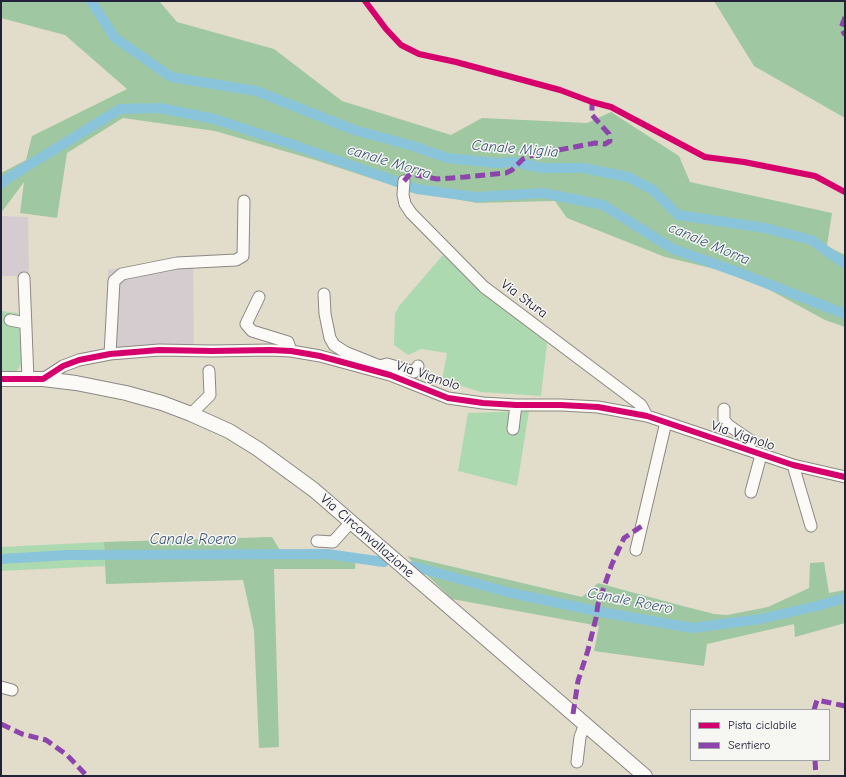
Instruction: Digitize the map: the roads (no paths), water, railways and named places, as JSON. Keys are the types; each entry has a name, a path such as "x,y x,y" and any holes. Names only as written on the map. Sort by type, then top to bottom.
{"main road":[{"path":"1,379 43,379"},
{"name":"Via Circonvallazione","path":"43,379 82,384 126,393 162,403 229,431 258,449 314,490 645,776"}],"street":[{"name":"Via Stura","path":"404,184 403,195 405,204 411,213 484,287 641,405 647,416"},
{"path":"110,354 114,281 122,274 177,263 236,260 243,256 244,201"},
{"path":"24,278 28,379"},
{"path":"324,294 325,314 330,338 334,345 379,369 387,364 414,372 418,366"},
{"path":"259,297 246,324 252,330 288,342 291,351"},
{"path":"10,320 25,323"},
{"name":"Via Vignolo","path":"43,379 63,366 79,360 110,354 159,350 291,351 379,369 448,398 483,403 516,405 598,407 647,416 793,466 845,477"},
{"path":"191,414 210,395 209,371"},
{"path":"513,429 516,405"},
{"path":"724,409 724,420 728,425 750,440 749,450"},
{"path":"636,550 666,422"},
{"path":"752,492 761,455"},
{"path":"793,466 811,526"},
{"path":"317,541 333,542 351,522"},
{"path":"577,762 580,737 585,724"}],"waterway":[{"name":"Canale Miglia","path":"91,1 115,38 171,77 256,91 354,130 413,146 447,158 496,163 514,162 542,168 583,168 628,177 653,190 678,215 765,228 811,240 845,264"},
{"name":"canale Morra","path":"1,184 8,178 120,109 160,108 214,119 291,144 417,189 476,197 543,193 603,205 673,249 740,273 845,314"},
{"name":"Canale Roero","path":"1,559 68,555 327,554 384,562"},
{"name":"Canale Roero","path":"412,566 511,593 606,613 692,628 760,619 845,598"}]}
